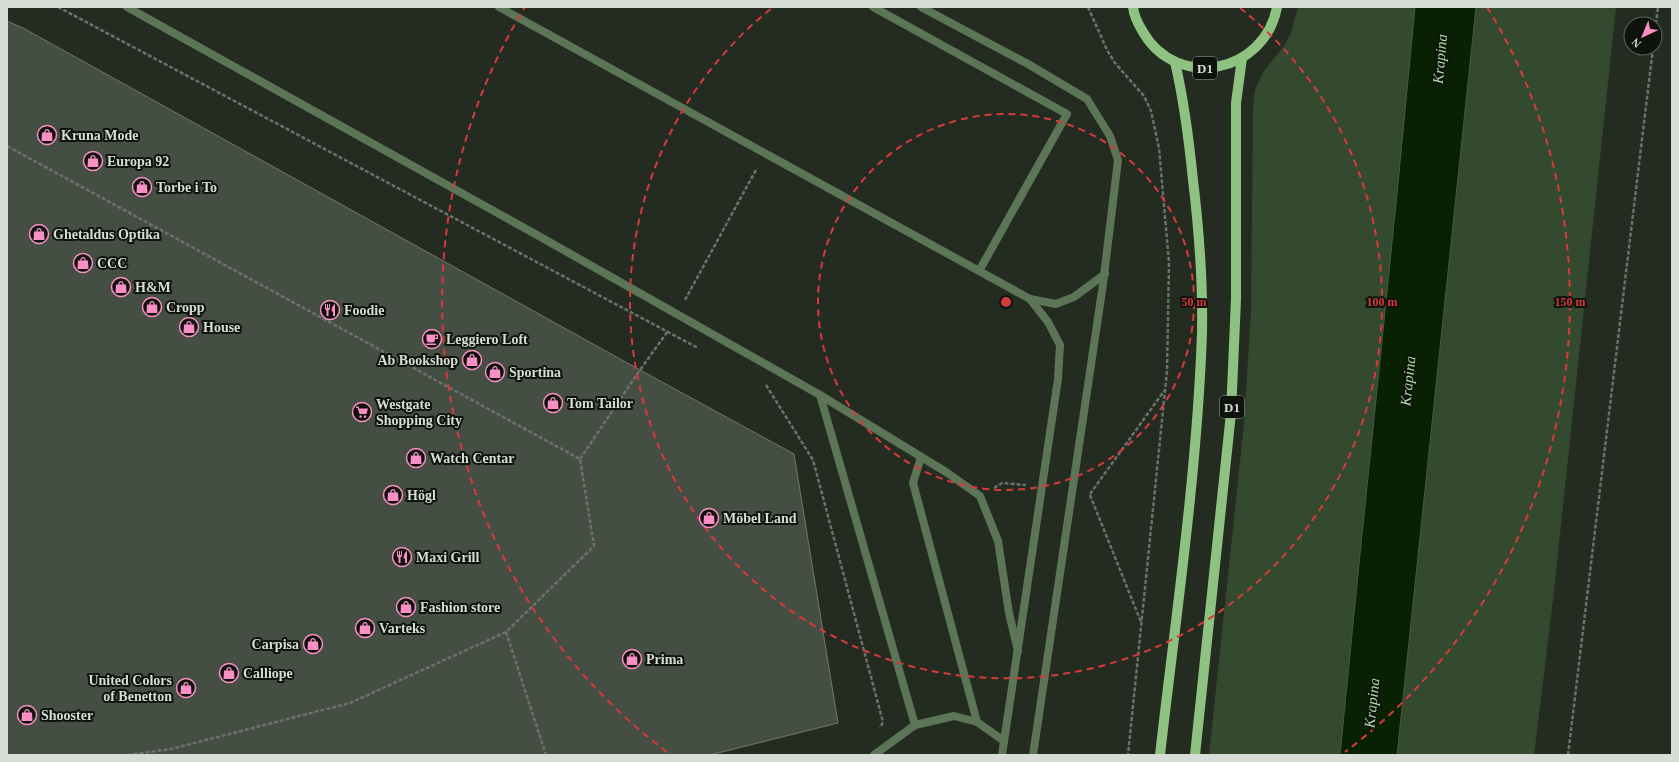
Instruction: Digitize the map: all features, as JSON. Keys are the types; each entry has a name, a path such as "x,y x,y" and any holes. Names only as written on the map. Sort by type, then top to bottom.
{"main road":[{"name":"D1","path":"1132,7 1138,24 1146,39 1165,56 1175,62 1191,67 1202,68 1230,64 1242,58 1260,43 1267,34 1277,7"},
{"name":"D1","path":"1195,755 1231,413 1236,299 1236,103 1242,58"},
{"name":"D1","path":"1160,755 1190,499 1202,332 1201,277 1196,202 1186,109 1175,62"}],"lane":[{"path":"127,7 820,395 921,457 980,496 998,541 1009,613 1018,651"},
{"path":"499,7 1030,299 1056,304 1074,296 1105,274"},
{"path":"873,7 1067,114 979,272"},
{"path":"921,7 1028,64 1087,99 1110,136 1118,160 1105,274 1033,755"},
{"path":"1002,755 1058,379 1060,346 1048,322 1030,299"},
{"path":"820,395 915,725"},
{"path":"921,457 913,483 977,722"},
{"path":"874,755 915,725 954,716 977,722 1004,741"}],"path":[{"path":"58,7 702,350"},
{"path":"1088,7 1107,50 1115,63 1144,96 1151,111 1159,148 1169,263 1167,371 1128,755"},
{"path":"1568,755 1652,56"},
{"path":"7,146 580,459 594,546 506,632 350,703 171,749 127,755"},
{"path":"764,381 813,460 883,722 880,729"},
{"path":"1090,495 1141,623"},
{"path":"506,632 546,755"}],"shaded area":[{"path":"1298,7 1415,7 1340,755 1209,755 1244,424 1251,311 1253,108 1255,90 1263,72 1284,46 1291,33"},
{"path":"1476,7 1616,7 1553,600 1534,755 1397,755"}],"water":[{"name":"Krapina","path":"1415,7 1476,7 1397,755 1340,755 1397,194"}],"building":[{"name":"Westgate Shopping City","path":"7,21 23,28 794,454 838,723 710,755 7,755"}],"place":[{"name":"Kruna Mode","path":"47,135"},
{"name":"Europa 92","path":"93,161"},
{"name":"Torbe i To","path":"142,187"},
{"name":"Ghetaldus Optika","path":"39,234"},
{"name":"CCC","path":"83,263"},
{"name":"H&M","path":"121,287"},
{"name":"Cropp","path":"152,307"},
{"name":"Foodie","path":"330,310"},
{"name":"House","path":"189,327"},
{"name":"Leggiero Loft","path":"432,339"},
{"name":"Ab Bookshop","path":"472,360"},
{"name":"Sportina","path":"495,372"},
{"name":"Tom Tailor","path":"553,403"},
{"name":"Westgate Shopping City","path":"362,412"},
{"name":"Watch Centar","path":"416,458"},
{"name":"Högl","path":"393,495"},
{"name":"Möbel Land","path":"709,518"},
{"name":"Maxi Grill","path":"402,557"},
{"name":"Fashion store","path":"406,607"},
{"name":"Varteks","path":"365,628"},
{"name":"Carpisa","path":"313,644"},
{"name":"Prima","path":"632,659"},
{"name":"Calliope","path":"229,673"},
{"name":"United Colors of Benetton","path":"186,688"},
{"name":"Shooster","path":"27,715"}]}
